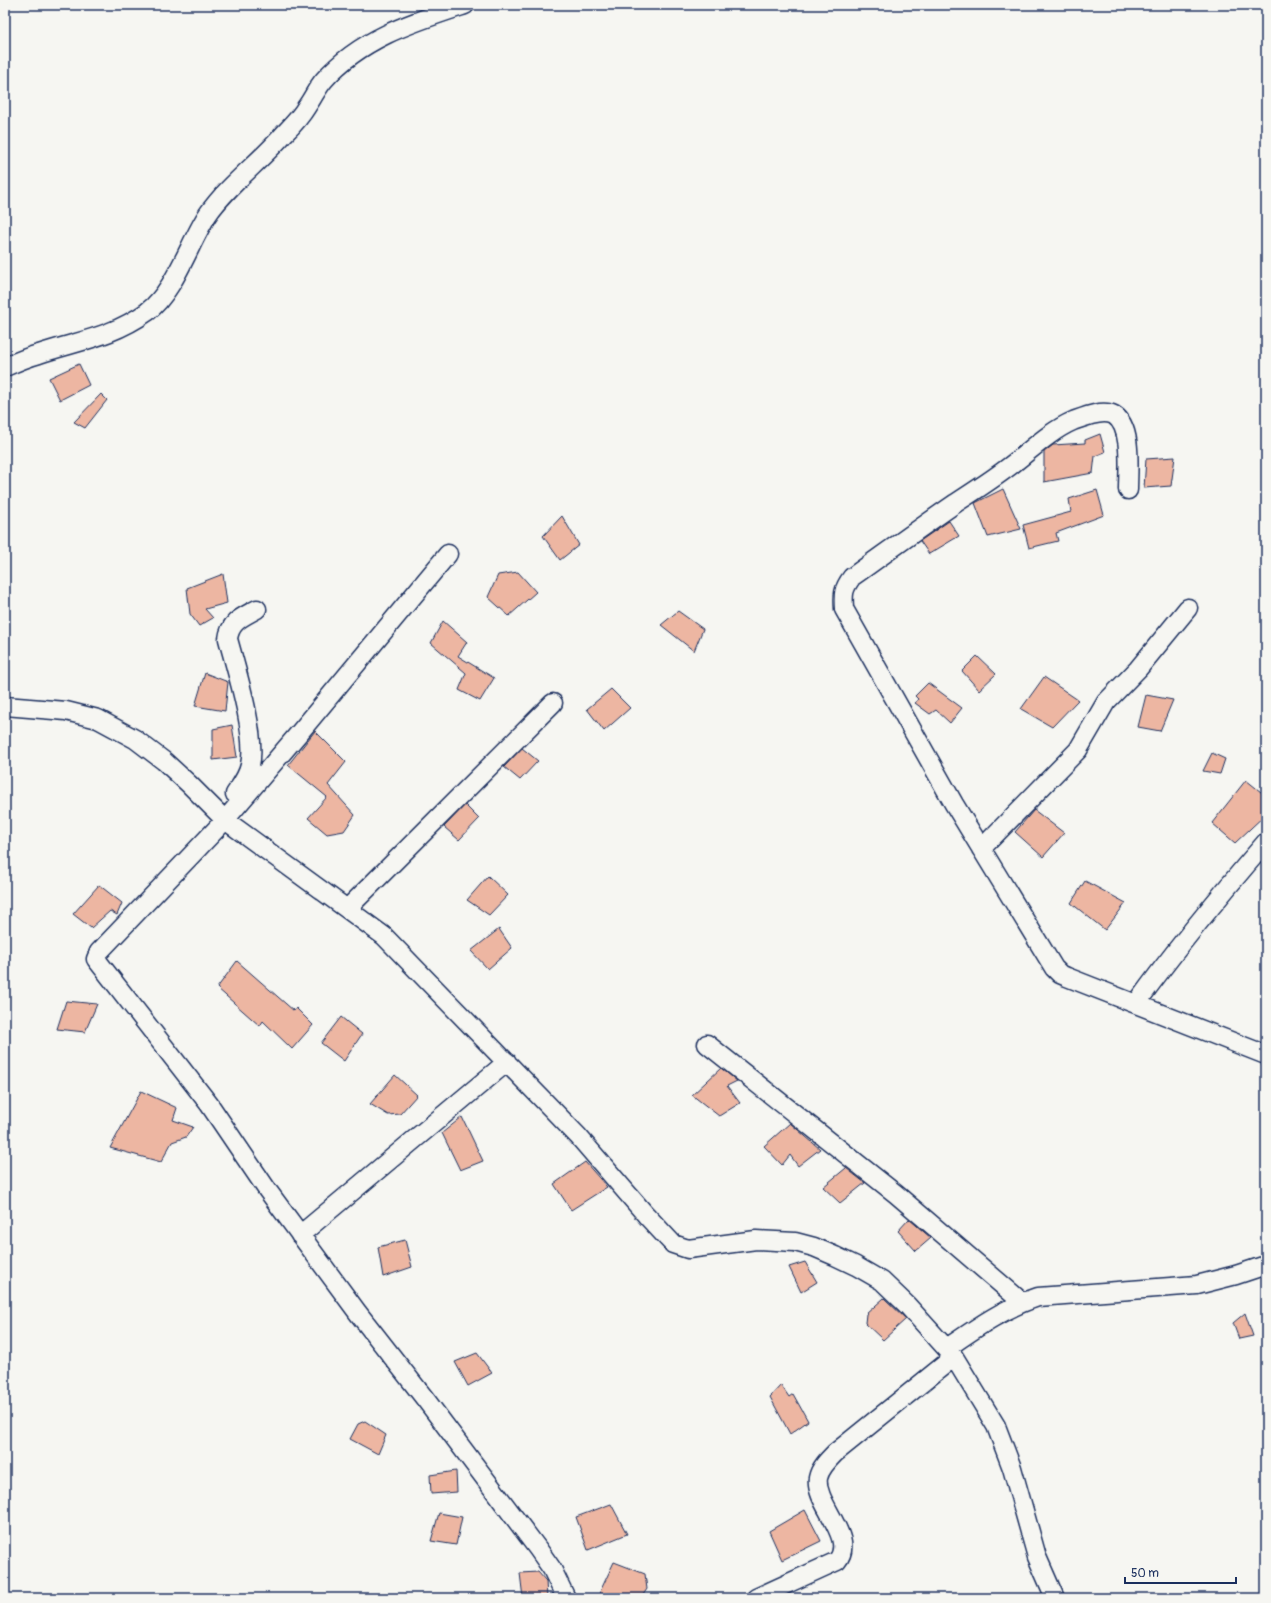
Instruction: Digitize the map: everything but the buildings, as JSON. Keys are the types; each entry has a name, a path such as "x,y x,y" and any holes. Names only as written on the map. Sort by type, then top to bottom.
{"street":[{"path":"5,367 40,353 102,336 124,326 148,311 164,294 208,214 229,189 284,135 306,107 323,81 343,61 368,43 408,24 465,5"},
{"path":"1128,490 1126,432 1120,422 1114,416 1106,412 1072,422 1051,435 1006,469 852,577 846,585 843,595 844,609 930,764 1028,928 1054,968 1060,974 1266,1055"},
{"path":"448,554 230,814 99,952 96,959 209,1104 300,1235 538,1549 552,1569 566,1598"},
{"path":"981,849 1078,750 1106,702 1138,669 1188,608"},
{"path":"230,814 232,800 247,776 252,755 246,713 228,639 229,632 233,625 238,620 257,609"},
{"path":"347,909 552,703"},
{"path":"5,706 66,711 98,720 135,739 164,761 189,784 230,814 347,909 369,923 403,953 578,1136 646,1215 674,1244 688,1250 733,1242 756,1240 795,1242 814,1247 856,1266 882,1281 907,1304 951,1353 996,1426 1012,1468 1038,1557 1055,1598"},
{"path":"1136,1004 1201,918 1266,842"},
{"path":"707,1044 896,1194 1022,1302"},
{"path":"300,1235 506,1062"},
{"path":"756,1598 798,1577 837,1561 840,1557 843,1544 819,1488 818,1479 822,1467 835,1453 1001,1312 1022,1302 1038,1297 1075,1293 1197,1285 1236,1275 1266,1265"}]}
